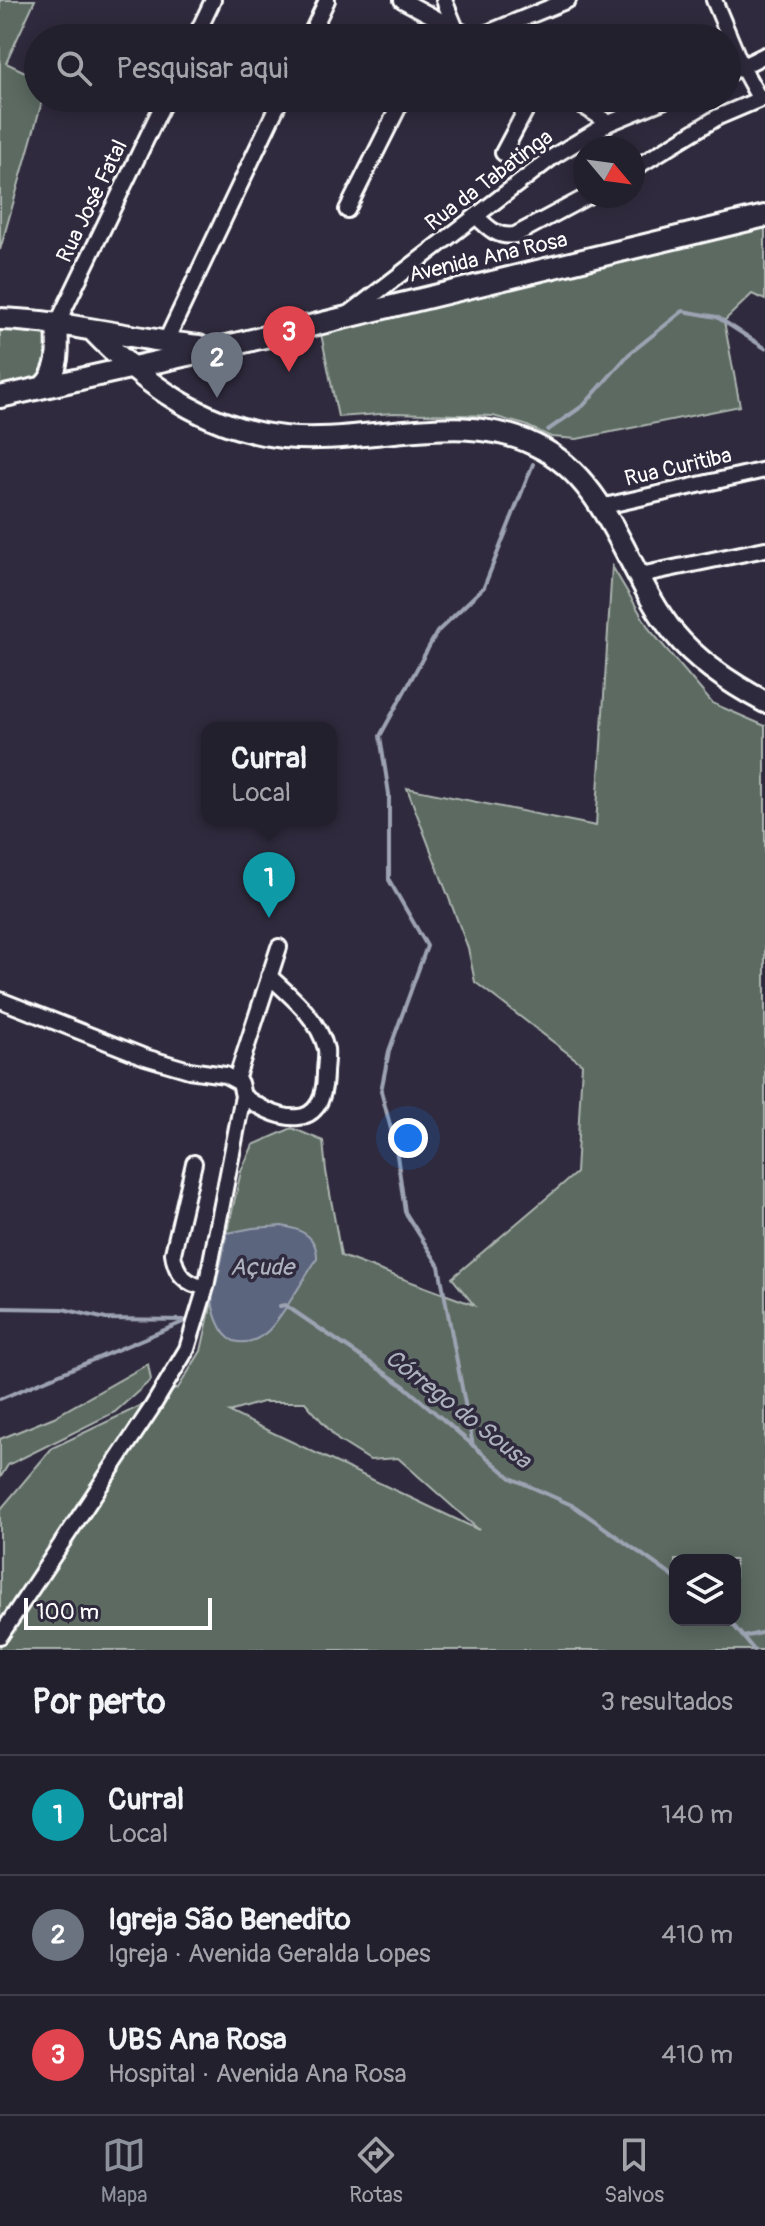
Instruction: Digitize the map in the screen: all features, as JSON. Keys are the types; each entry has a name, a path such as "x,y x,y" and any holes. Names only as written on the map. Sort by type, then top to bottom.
{"main road":[{"name":"Avenida Ana Rosa","path":"0,397 223,347 765,216"},
{"name":"Avenida Ana Rosa","path":"0,319 49,322 165,343 223,347"},
{"path":"44,386 57,360 49,322"},
{"path":"92,330 128,367 187,407 255,433 286,438 322,438 444,427 474,428 504,433 537,445 580,481 600,507 660,614 688,648 765,702"}],"street":[{"path":"202,24 213,0"},
{"path":"316,24 327,0"},
{"path":"402,0 447,24"},
{"path":"444,0 454,24"},
{"path":"509,24 568,0"},
{"path":"714,0 724,24"},
{"path":"741,107 762,97 742,67 765,55"},
{"name":"Rua José Fatal","path":"49,322 159,112"},
{"path":"165,343 274,112"},
{"path":"347,210 396,112"},
{"path":"503,153 525,112"},
{"path":"592,112 609,123"},
{"name":"Rua da Tabatinga","path":"346,316 554,156 609,123 636,112"},
{"path":"645,162 729,112"},
{"path":"477,217 505,237 515,235 573,204"},
{"name":"Rua Curitiba","path":"600,507 765,470"},
{"path":"640,575 765,549"},
{"path":"236,1080 279,947"},
{"path":"243,1096 266,1112 289,1118 302,1117 318,1106 325,1085 326,1049 306,1010 269,976"},
{"path":"0,1000 145,1057 189,1070 225,1075 240,1083 243,1096 206,1287 194,1333 172,1376 0,1636"},
{"path":"194,1163 173,1253 181,1275 195,1286 206,1287"}],"green space":[{"path":"0,0 35,0 6,63 24,71 24,112 39,112 0,250"},
{"path":"765,223 765,300 752,294 724,321 740,406 577,439 551,437 525,425 493,416 394,413 338,417 320,329"},
{"path":"0,325 47,331 50,339 46,376 0,389"},
{"path":"612,566 650,630 712,703 765,726 765,1650 0,1650 0,1510 52,1448 178,1388 201,1351 241,1171 253,1145 292,1128 323,1141 341,1256 474,1305 452,1278 576,1173 582,1064 475,982 468,948 407,788 596,826","holes":["262,1402 305,1402 338,1440 370,1460 398,1458 479,1530 229,1412"]},
{"path":"148,1364 151,1380 115,1412 8,1465 0,1478 0,1439 54,1417"}],"water":[{"name":"Açude","path":"282,1226 307,1235 315,1245 317,1259 268,1331 252,1341 234,1341 220,1327 212,1299 227,1233"}],"waterway":[{"path":"548,430 584,405 629,354 683,311 717,317 765,348"},
{"path":"473,1446 439,1266 405,1212 396,1148 381,1091 389,1051 427,946 389,880 389,794 380,736 437,632 484,587 533,464"},
{"name":"Córrego do Sousa","path":"280,1306 285,1305 404,1386 511,1478 574,1506 669,1574"},
{"name":"Córrego do Sousa","path":"0,1308 63,1309 106,1319 184,1320"},
{"path":"0,1399 188,1320"},
{"name":"Córrego do Sousa","path":"734,1626 754,1650"},
{"path":"743,1637 765,1632"}],"place":[{"name":"UBS Ana Rosa","path":"289,372"},
{"name":"Igreja São Benedito","path":"217,398"},
{"name":"Curral","path":"269,918"}]}
